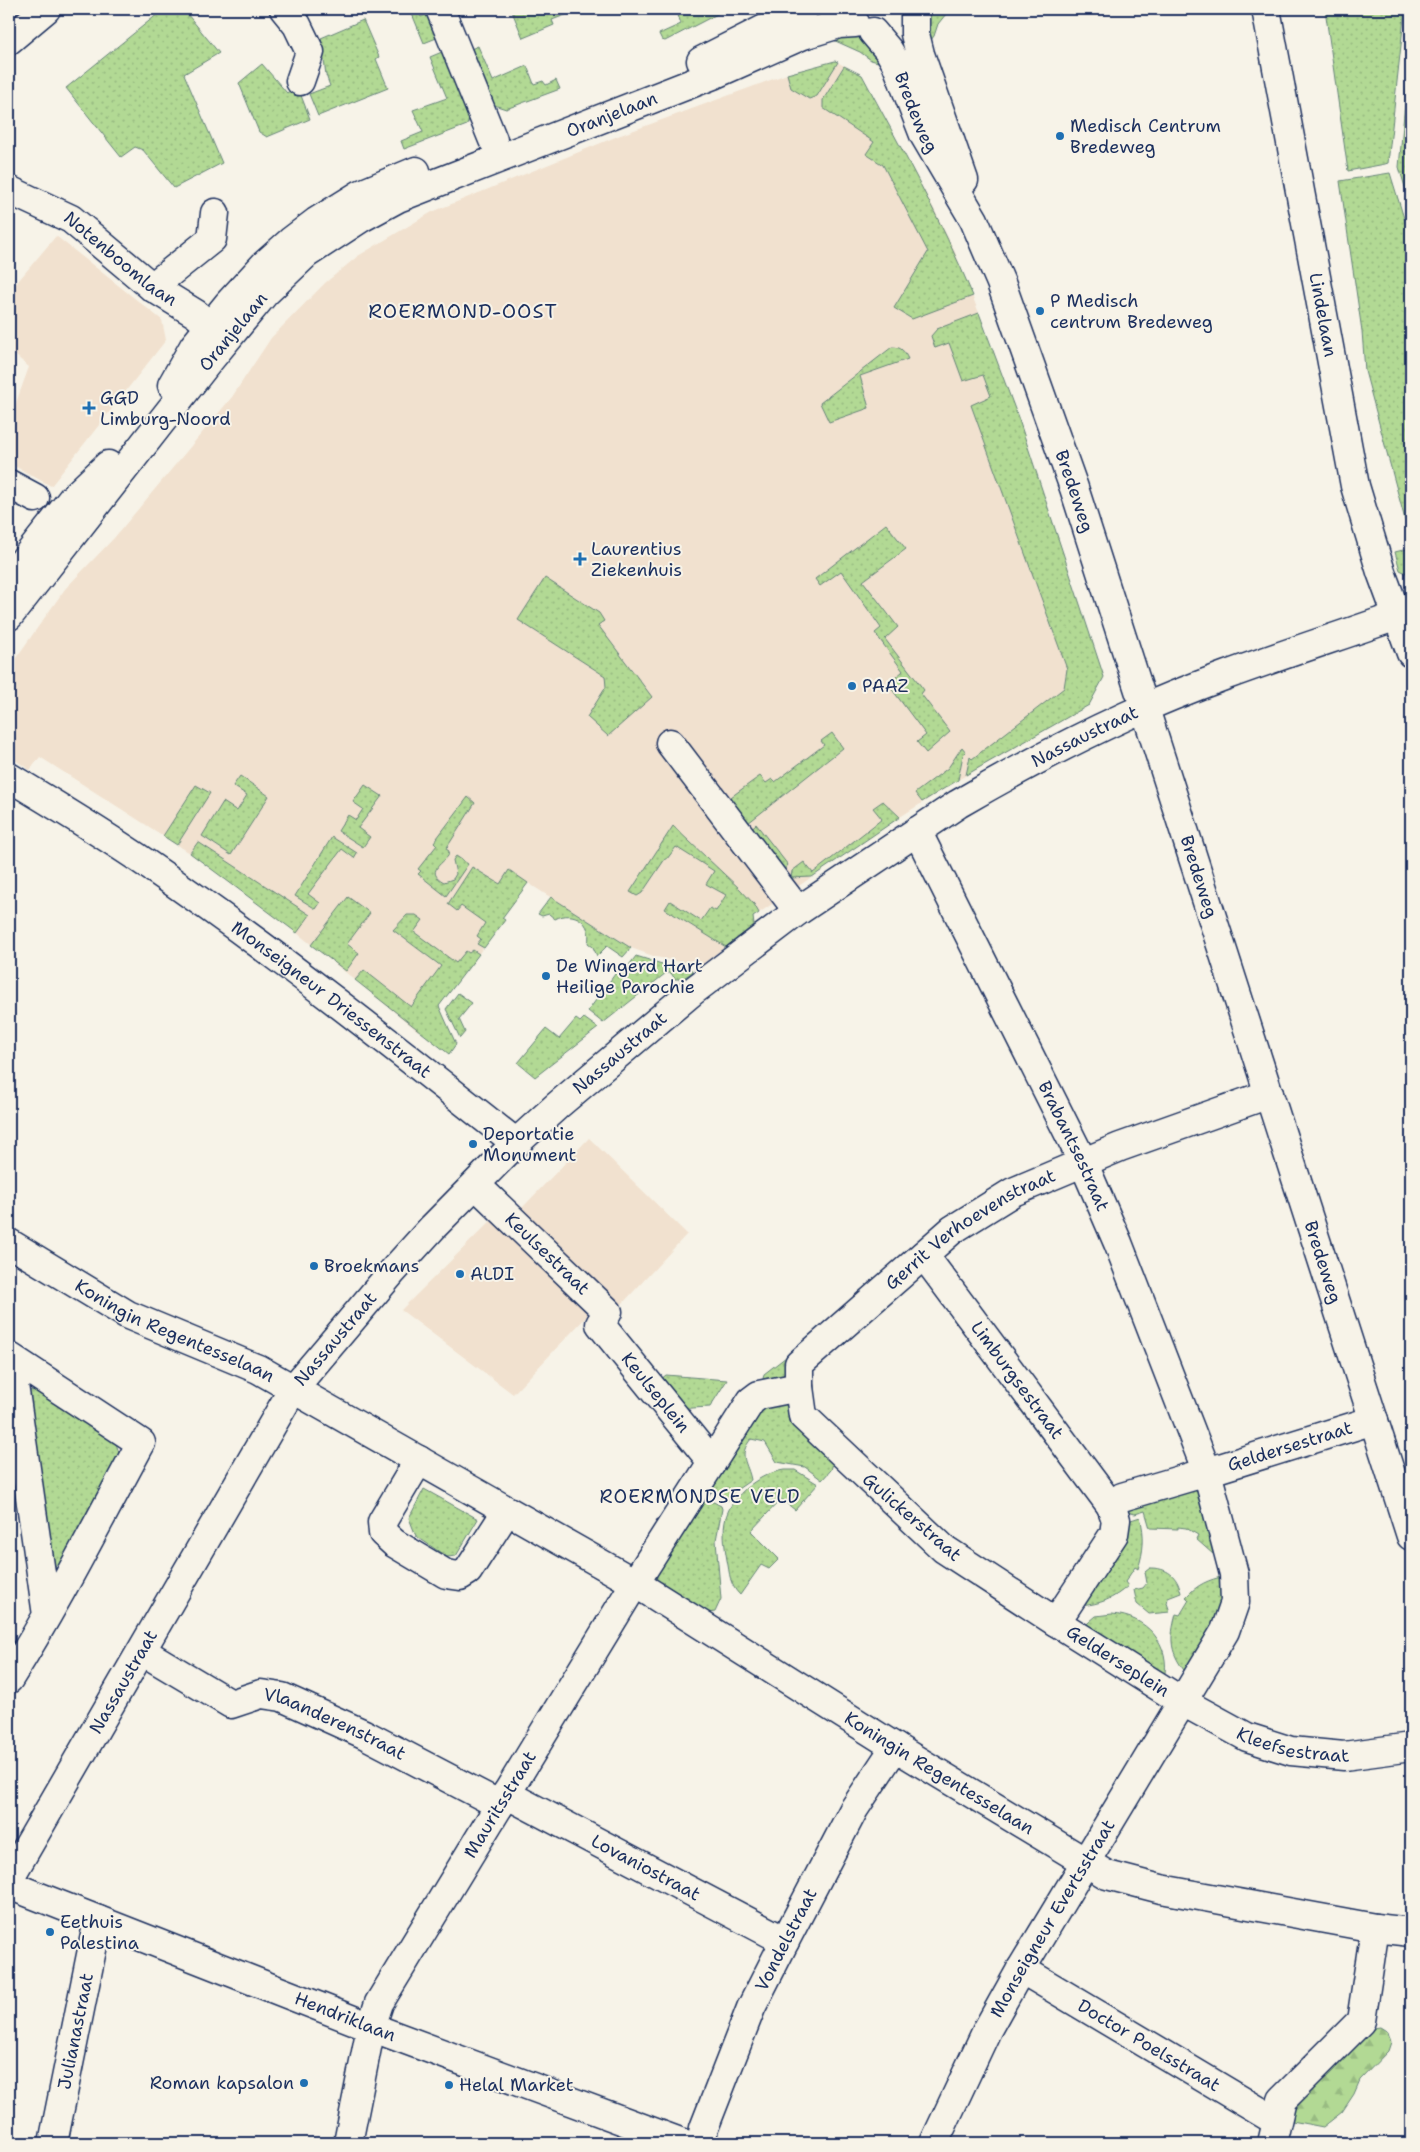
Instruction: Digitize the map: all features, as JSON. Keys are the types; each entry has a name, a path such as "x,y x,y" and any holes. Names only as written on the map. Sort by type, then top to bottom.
{"street":[{"path":"9,40 46,9"},
{"path":"284,9 297,24 310,52 300,82"},
{"path":"440,9 493,140"},
{"name":"Oranjelaan","path":"9,616 218,334 306,254 366,203 493,140 574,113 631,91 711,56 804,9"},
{"name":"Lindelaan","path":"1266,9 1354,486 1381,572 1405,614 1411,654"},
{"name":"Oranjelaan","path":"366,203 398,198 713,75 803,35 839,24 858,21 889,32 896,30 918,13"},
{"name":"Bredeweg","path":"918,13 915,34 920,54 960,164 974,220"},
{"name":"Bredeweg","path":"858,21 892,57 924,135 974,220 1001,283 1074,488 1411,1536"},
{"name":"Notenboomlaan","path":"9,190 71,219 152,287 196,314 218,334"},
{"path":"152,287 212,239 215,213"},
{"name":"Oranjelaan","path":"9,579 72,499 120,454 143,426 165,398 194,346 218,334"},
{"path":"9,484 35,498"},
{"name":"Nassaustraat","path":"9,1879 293,1389 387,1277 433,1227 516,1143 693,990 798,911 958,804 1015,772 1144,708 1208,682 1405,614"},
{"path":"670,743 798,911"},
{"name":"Monseigneur Driessenstraat","path":"9,777 144,862 262,947 423,1069 516,1143"},
{"name":"Brabantsestraat","path":"917,831 1083,1162 1118,1243 1207,1472"},
{"name":"Gerrit Verhoevenstraat","path":"803,1416 799,1386 799,1364 952,1230 1013,1192 1083,1162 1270,1094"},
{"name":"Keulsestraat","path":"476,1185 608,1312 600,1324"},
{"name":"Koningin Regentesselaan","path":"9,1243 128,1316 258,1369 635,1584 895,1747 1107,1875 1161,1889 1375,1928 1411,1932"},
{"name":"Limburgsestraat","path":"924,1255 1111,1506"},
{"name":"Keulseplein","path":"600,1324 712,1462"},
{"path":"9,1679 47,1615 141,1443 10,1358 47,1615"},
{"path":"635,1584 751,1402 759,1395 799,1386"},
{"name":"Gulickerstraat","path":"803,1416 944,1550 1056,1622"},
{"name":"Geldersestraat","path":"1207,1472 1374,1420"},
{"path":"419,1460 382,1522 384,1534 394,1543 437,1569 446,1574 460,1576 468,1571 506,1512"},
{"path":"1111,1506 1122,1497 1207,1472"},
{"name":"Gelderseplein","path":"1111,1506 1116,1520 1114,1534 1056,1622 1184,1702 1226,1631 1235,1602 1234,1574 1207,1472"},
{"name":"Mauritsstraat","path":"348,2143 371,2028 379,2003 635,1584"},
{"name":"Vlaanderenstraat","path":"142,1651 231,1704 261,1694 282,1697 503,1800"},
{"name":"Kleefsestraat","path":"1184,1702 1247,1737 1291,1751 1344,1756 1411,1747"},
{"name":"Monseigneur Evertsstraat","path":"934,2143 987,2030 1021,1968 1184,1702"},
{"name":"Vondelstraat","path":"701,2143 704,2128 751,2008 854,1809 895,1747"},
{"name":"Lovaniostraat","path":"503,1800 785,1941"},
{"name":"Hendriklaan","path":"9,1885 371,2028 683,2143"},
{"name":"Julianastraat","path":"53,2143 98,1920"},
{"path":"1274,2132 1282,2100 1361,2022 1375,1928"},
{"name":"Doctor Poelsstraat","path":"1021,1968 1274,2132"}],"shaded area":[{"name":"Laurentius Ziekenhuis","path":"835,61 862,75 933,207 954,250 979,313 1019,420 1104,677 1089,705 958,780 900,817 753,917 754,925 700,966 656,957 631,948 528,883 502,918 505,920 418,1031 297,933 190,853 40,757 30,770 9,756 9,669 16,658 65,589 114,538 232,397 271,338 325,283 358,256 432,212 618,136 787,74"},
{"path":"56,236 162,320 166,340 51,486 9,463 9,422 29,367 9,350 9,292"},
{"path":"589,1138 687,1234 622,1304 588,1315 513,1394 401,1310 513,1199 522,1208"}],"green space":[{"path":"164,9 183,9 219,53 184,74 222,163 174,188 143,150 135,147 121,157 66,88"},
{"path":"410,9 418,9 421,17 434,11 444,35 424,43"},
{"path":"511,9 571,9 573,12 552,20 554,25 523,38"},
{"path":"676,9 727,9 665,41 662,40 659,34 681,24"},
{"path":"928,9 950,9 938,24 934,36 928,44"},
{"path":"1325,9 1405,9 1388,163 1348,171"},
{"path":"363,20 379,57 376,59 388,88 318,116 309,94 330,86 326,75 321,38"},
{"path":"857,35 866,38 886,60 878,62 871,60 860,52 831,39"},
{"path":"1411,39 1411,207 1399,167"},
{"path":"478,46 493,81 527,66 534,84 543,81 546,85 556,80 560,89 506,109 494,105 486,85 466,51"},
{"path":"449,49 471,114 467,125 404,149 401,141 423,132 413,110 447,98 430,57"},
{"path":"835,61 838,62 817,96 809,99 791,88 787,74"},
{"path":"262,64 287,93 297,85 310,119 267,137 259,132 239,83"},
{"path":"844,66 862,75 934,211 973,296 912,319 894,308 928,252 883,165 866,154 874,142 823,108 823,100"},
{"path":"1390,173 1411,241 1411,542 1365,371 1362,331 1340,181"},
{"path":"979,313 1019,420 1104,677 1089,705 966,775 970,757 972,759 1064,688 1067,669 971,405 991,396 983,375 963,381 949,343 935,348 931,336 937,329"},
{"path":"892,347 902,350 908,359 860,376 869,408 829,422 820,403"},
{"path":"886,524 906,549 863,581 898,627 885,639 924,690 921,694 950,732 926,753 917,742 926,735 888,684 903,671 875,633 881,628 841,571 820,586 815,579"},
{"path":"1411,548 1410,575 1400,570 1395,552"},
{"path":"545,578 599,613 604,621 598,625 652,697 608,736 587,717 606,687 605,676 518,620"},
{"path":"832,733 843,748 743,827 724,802 760,776 766,783 772,779 775,782 824,745 821,741"},
{"path":"962,747 966,752 963,755 958,780 922,802 915,793 948,768"},
{"path":"240,776 269,796 231,855 202,836 223,802 237,811 247,795 233,786"},
{"path":"196,785 210,793 177,845 163,836"},
{"path":"365,785 382,796 358,828 370,837 363,847 338,831 348,815 356,820 363,809 353,802"},
{"path":"468,797 475,803 446,849 449,851 448,856 435,871 438,878 444,882 453,879 456,874 453,860 456,856 468,864 446,896 418,874 421,871 418,869 437,845 434,842"},
{"path":"883,801 900,817 812,877 791,878 792,871 804,862 813,873 882,819 873,808"},
{"path":"756,824 788,865 779,876 746,833"},
{"path":"673,826 740,889 754,904 759,913 753,917 754,925 726,947 665,909 670,901 701,921 710,908 716,911 726,895 706,884 714,871 676,847 665,859 642,893 637,896 630,892"},
{"path":"332,837 357,853 354,858 342,849 308,894 320,903 316,909 295,896"},
{"path":"198,842 310,915 297,933 190,853"},
{"path":"472,867 500,884 509,870 528,883 502,918 505,920 484,948 477,944 481,939 477,936 485,923 461,906 457,911 448,904"},
{"path":"348,897 370,913 347,944 359,953 346,971 311,945"},
{"path":"551,897 631,948 623,957 607,946 597,956 593,947 588,943 588,929 580,920 569,916 555,919 549,914 542,916 538,914"},
{"path":"407,915 416,915 423,920 414,932 456,963 466,951 469,953 473,950 479,954 439,1006 456,1044 449,1054 355,980 364,970 411,1007 441,966 393,930"},
{"path":"636,956 675,968 691,969 693,972 682,979 675,979 671,973 666,973 603,1023 588,1011 618,970 623,973"},
{"path":"458,993 472,1003 459,1019 465,1032 460,1038 446,1009"},
{"path":"584,1018 598,1028 535,1077 518,1063 546,1029 559,1039 576,1019 580,1022"},
{"path":"794,1356 786,1378 765,1382 763,1379 764,1374 786,1357"},
{"path":"666,1375 727,1380 710,1407 674,1409 654,1385"},
{"path":"45,1390 113,1433 124,1470 69,1563 52,1566 24,1391"},
{"path":"791,1398 833,1463 831,1470 822,1480 805,1467 777,1462 765,1442 751,1439 744,1455 751,1480 735,1491 727,1501 711,1491 738,1449 734,1443 761,1405"},
{"path":"784,1470 795,1470 818,1484 795,1510 781,1499 751,1531 779,1559 769,1569 761,1565 740,1595 732,1583 725,1548 724,1527 726,1518 734,1502 750,1485 766,1475"},
{"path":"424,1489 478,1519 456,1556 447,1557 416,1536 409,1518"},
{"path":"1195,1489 1199,1494 1222,1562 1196,1539 1198,1535 1186,1528 1150,1528 1145,1511 1135,1514 1127,1512 1136,1501"},
{"path":"706,1498 721,1506 722,1509 716,1540 721,1599 715,1612 709,1613 653,1577"},
{"path":"1140,1517 1143,1530 1142,1556 1138,1569 1135,1567 1125,1582 1128,1586 1106,1600 1080,1606 1128,1521"},
{"path":"1150,1568 1166,1571 1177,1582 1181,1593 1168,1598 1167,1603 1170,1612 1149,1614 1137,1604 1134,1590 1143,1588 1147,1583 1145,1572"},
{"path":"1225,1576 1222,1611 1187,1674 1174,1653 1172,1631 1176,1614 1180,1615 1189,1600 1186,1597 1195,1589 1208,1581"},
{"path":"1112,1614 1136,1620 1154,1634 1164,1654 1164,1679 1081,1629 1096,1616"},
{"path":"1380,2027 1388,2032 1391,2042 1388,2051 1360,2080 1354,2094 1342,2112 1323,2127 1292,2121 1291,2106 1367,2029"}],"place":[{"name":"Medisch Centrum Bredeweg","path":"1060,136"},
{"name":"P Medisch centrum Bredeweg","path":"1040,311"},
{"name":"GGD Limburg-Noord","path":"89,408"},
{"name":"Laurentius Ziekenhuis","path":"580,559"},
{"name":"PAAZ","path":"852,686"},
{"name":"De Wingerd Hart Heilige Parochie","path":"546,976"},
{"name":"Deportatie Monument","path":"473,1144"},
{"name":"Broekmans","path":"314,1266"},
{"name":"ALDI","path":"460,1274"},
{"name":"Eethuis Palestina","path":"50,1932"},
{"name":"Roman kapsalon","path":"304,2083"},
{"name":"Helal Market","path":"449,2085"}],"district":[{"name":"ROERMOND-OOST","path":"463,311"},
{"name":"ROERMONDSE VELD","path":"700,1496"}]}
